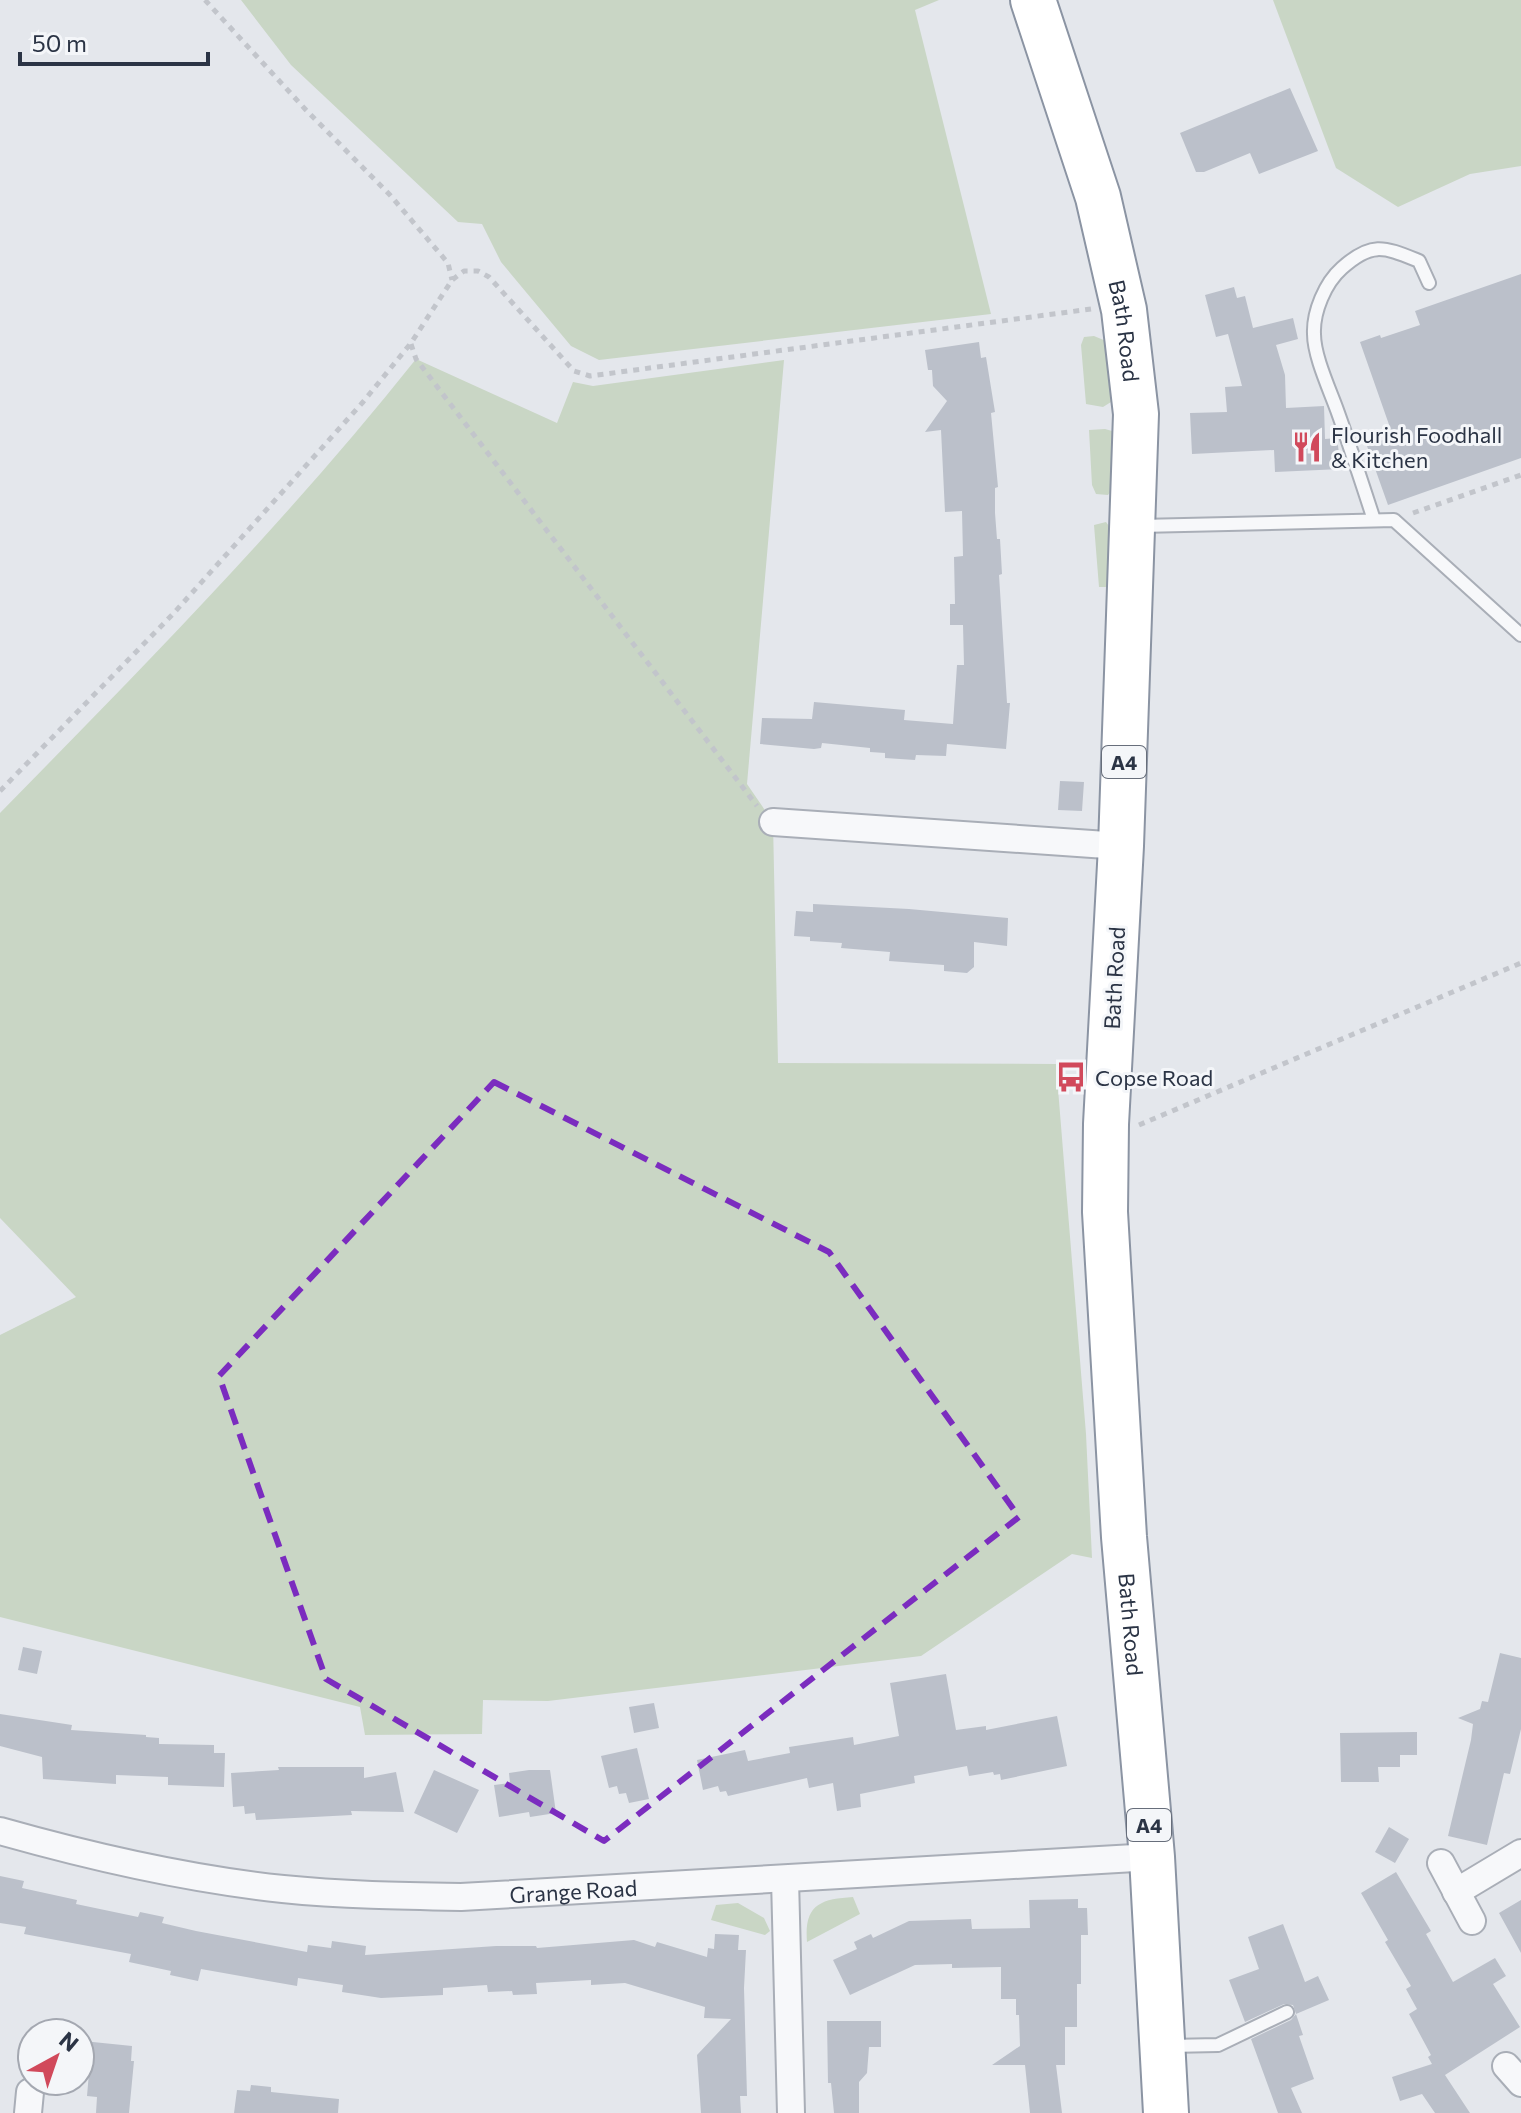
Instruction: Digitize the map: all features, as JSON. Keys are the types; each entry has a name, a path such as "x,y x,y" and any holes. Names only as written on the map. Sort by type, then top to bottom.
{"highway":[{"name":"Bath Road","path":"1033,0 1098,197 1124,310 1136,414 1121,846 1106,1124 1105,1212 1123,1522 1152,1857 1166,2113"}],"street":[{"path":"773,822 1121,846"},
{"name":"Grange Road","path":"0,1831 78,1853 215,1881 351,1895 461,1897 1152,1857"},
{"path":"1456,1892 1521,1853"},
{"path":"1441,1863 1472,1921"},
{"path":"785,1879 791,2113"}],"lane":[{"path":"1374,520 1325,375 1314,335 1316,318 1324,294 1336,273 1353,258 1372,248 1396,252 1419,261 1429,283"},
{"path":"1133,526 1394,520 1521,635"},
{"path":"1162,2046 1218,2045 1287,2012"}],"path":[{"path":"205,0 306,110 390,195 448,263 452,280"},
{"path":"0,791 173,614 363,402 411,343 452,280 464,271 478,271 489,277 574,371 590,376 1084,309 1124,310"},
{"path":"411,343 416,359 769,822 773,822"},
{"path":"1394,520 1521,475"},
{"path":"1106,1124 1144,1125 1521,963"}],"highlighted area":[{"path":"494,1082 829,1252 1019,1517 604,1841 326,1679 219,1376"}],"green space":[{"path":"241,0 939,0 915,10 991,314 599,360 571,346 501,262 482,224 458,222 291,65"},
{"path":"1273,0 1521,0 1521,166 1470,174 1398,207 1336,168"},
{"path":"1094,336 1106,341 1111,402 1103,407 1086,404 1081,345 1084,337"},
{"path":"416,359 557,423 573,382 593,386 784,360 747,784 773,822 778,1063 1056,1064 1086,1434 1092,1558 1072,1554 921,1656 548,1701 483,1700 482,1734 365,1735 360,1707 0,1617 0,1335 76,1297 0,1218 0,813 266,535"},
{"path":"1089,430 1112,431 1111,491 1108,495 1096,494 1092,485"},
{"path":"1106,522 1111,529 1109,587 1099,587 1094,525"},
{"path":"853,1897 860,1914 807,1942 808,1920 816,1906"},
{"path":"738,1903 764,1918 770,1931 765,1935 711,1920 716,1905"}],"building":[{"path":"1290,88 1318,151 1259,174 1250,153 1204,172 1196,172 1180,133"},
{"path":"1521,274 1521,458 1388,505 1367,446 1393,436 1360,342 1420,325 1415,311"},
{"path":"1234,287 1237,298 1245,296 1253,328 1293,318 1298,339 1276,345 1285,375 1286,408 1324,406 1325,439 1337,438 1341,469 1275,472 1274,450 1192,454 1190,413 1227,412 1225,387 1242,386 1228,334 1216,337 1205,295"},
{"path":"979,342 981,358 986,357 995,412 991,413 998,487 995,488 995,513 997,539 1000,539 1002,574 999,575 1007,703 1010,703 1006,749 947,744 946,756 916,755 915,760 885,758 885,753 870,752 870,748 822,743 821,748 814,749 760,744 762,718 812,719 814,702 905,710 904,720 953,724 957,665 964,665 963,625 950,625 950,604 955,604 954,557 963,556 962,511 945,512 941,430 925,432 947,401 933,386 932,370 928,370 925,350"},
{"path":"1060,781 1084,782 1082,811 1058,810"},
{"path":"813,904 1008,918 1007,946 974,942 974,967 967,973 944,971 944,965 889,961 890,952 841,948 842,943 810,941 810,937 794,936 796,911 813,912"},
{"path":"23,1647 42,1651 37,1674 18,1670"},
{"path":"1500,1653 1521,1658 1521,1729 1510,1774 1504,1773 1487,1845 1448,1836 1473,1724 1458,1718 1480,1709 1482,1701 1488,1702"},
{"path":"946,1674 956,1730 986,1726 986,1730 1057,1716 1067,1766 1001,1780 1000,1774 994,1775 993,1772 969,1776 967,1766 914,1776 915,1783 860,1794 861,1807 837,1811 833,1783 809,1788 807,1778 728,1796 726,1791 720,1792 718,1786 703,1790 697,1760 745,1750 748,1761 790,1753 789,1747 853,1737 854,1745 899,1736 890,1683"},
{"path":"654,1703 659,1728 634,1733 629,1707"},
{"path":"0,1714 72,1725 71,1730 146,1735 159,1738 159,1744 214,1745 214,1753 225,1753 224,1787 168,1785 168,1777 116,1775 116,1784 43,1779 42,1757 0,1746"},
{"path":"1417,1732 1417,1755 1400,1755 1400,1767 1378,1767 1379,1782 1341,1782 1340,1733"},
{"path":"637,1748 649,1799 629,1803 626,1793 619,1794 617,1786 609,1788 601,1756"},
{"path":"278,1767 364,1767 364,1778 396,1772 404,1812 351,1811 352,1815 256,1820 255,1813 245,1814 244,1806 233,1807 231,1773 279,1770"},
{"path":"434,1770 479,1790 457,1833 414,1813"},
{"path":"550,1770 556,1813 530,1817 529,1812 499,1817 494,1785 510,1783 509,1773"},
{"path":"1389,1827 1409,1839 1395,1863 1375,1852"},
{"path":"1396,1872 1431,1931 1426,1934 1453,1982 1495,1958 1506,1976 1493,1984 1520,2027 1445,2075 1470,2113 1435,2113 1422,2094 1400,2101 1392,2077 1432,2064 1428,2057 1431,2055 1409,2014 1417,2009 1406,1989 1411,1986 1361,1893"},
{"path":"0,1876 24,1881 22,1888 77,1900 76,1904 138,1917 140,1912 164,1917 162,1923 307,1952 308,1945 331,1948 332,1941 366,1946 365,1955 496,1946 537,1948 634,1940 655,1947 657,1942 707,1957 708,1948 714,1949 715,1934 739,1935 738,1950 746,1950 747,2096 740,2096 741,2113 701,2113 697,2055 731,2019 704,2018 705,2007 625,1983 591,1985 591,1980 536,1983 537,1994 513,1995 512,1991 488,1992 487,1985 443,1988 443,1995 381,1998 342,1992 343,1985 298,1978 297,1986 201,1969 198,1981 170,1975 171,1971 129,1962 131,1954 24,1934 26,1927 0,1923"},
{"path":"1078,1899 1078,1908 1087,1908 1088,1935 1081,1935 1077,2027 1065,2027 1065,2065 1056,2065 1062,2113 1030,2113 1025,2065 992,2065 1020,2046 1016,1999 1001,1999 1001,1967 915,1965 850,1995 833,1960 857,1949 854,1942 871,1934 873,1938 909,1921 971,1919 972,1929 1030,1928 1029,1900"},
{"path":"1521,1900 1521,1953 1499,1913"},
{"path":"1283,1924 1305,1982 1318,1976 1329,2000 1296,2014 1293,2005 1284,2004 1245,2022 1229,1980 1259,1969 1248,1937"},
{"path":"1296,2014 1303,2035 1299,2036 1314,2079 1291,2088 1302,2113 1278,2113 1251,2039 1291,2020"},
{"path":"827,2021 881,2021 881,2047 869,2047 867,2073 859,2082 859,2113 834,2113 831,2083 828,2083"},
{"path":"96,2042 132,2046 131,2061 134,2061 129,2113 96,2113"},
{"path":"251,2085 271,2087 271,2092 339,2099 338,2113 234,2113 237,2090 250,2091"}],"place":[{"name":"Flourish Foodhall & Kitchen","path":"1307,447"},
{"name":"Copse Road","path":"1071,1077"}]}
